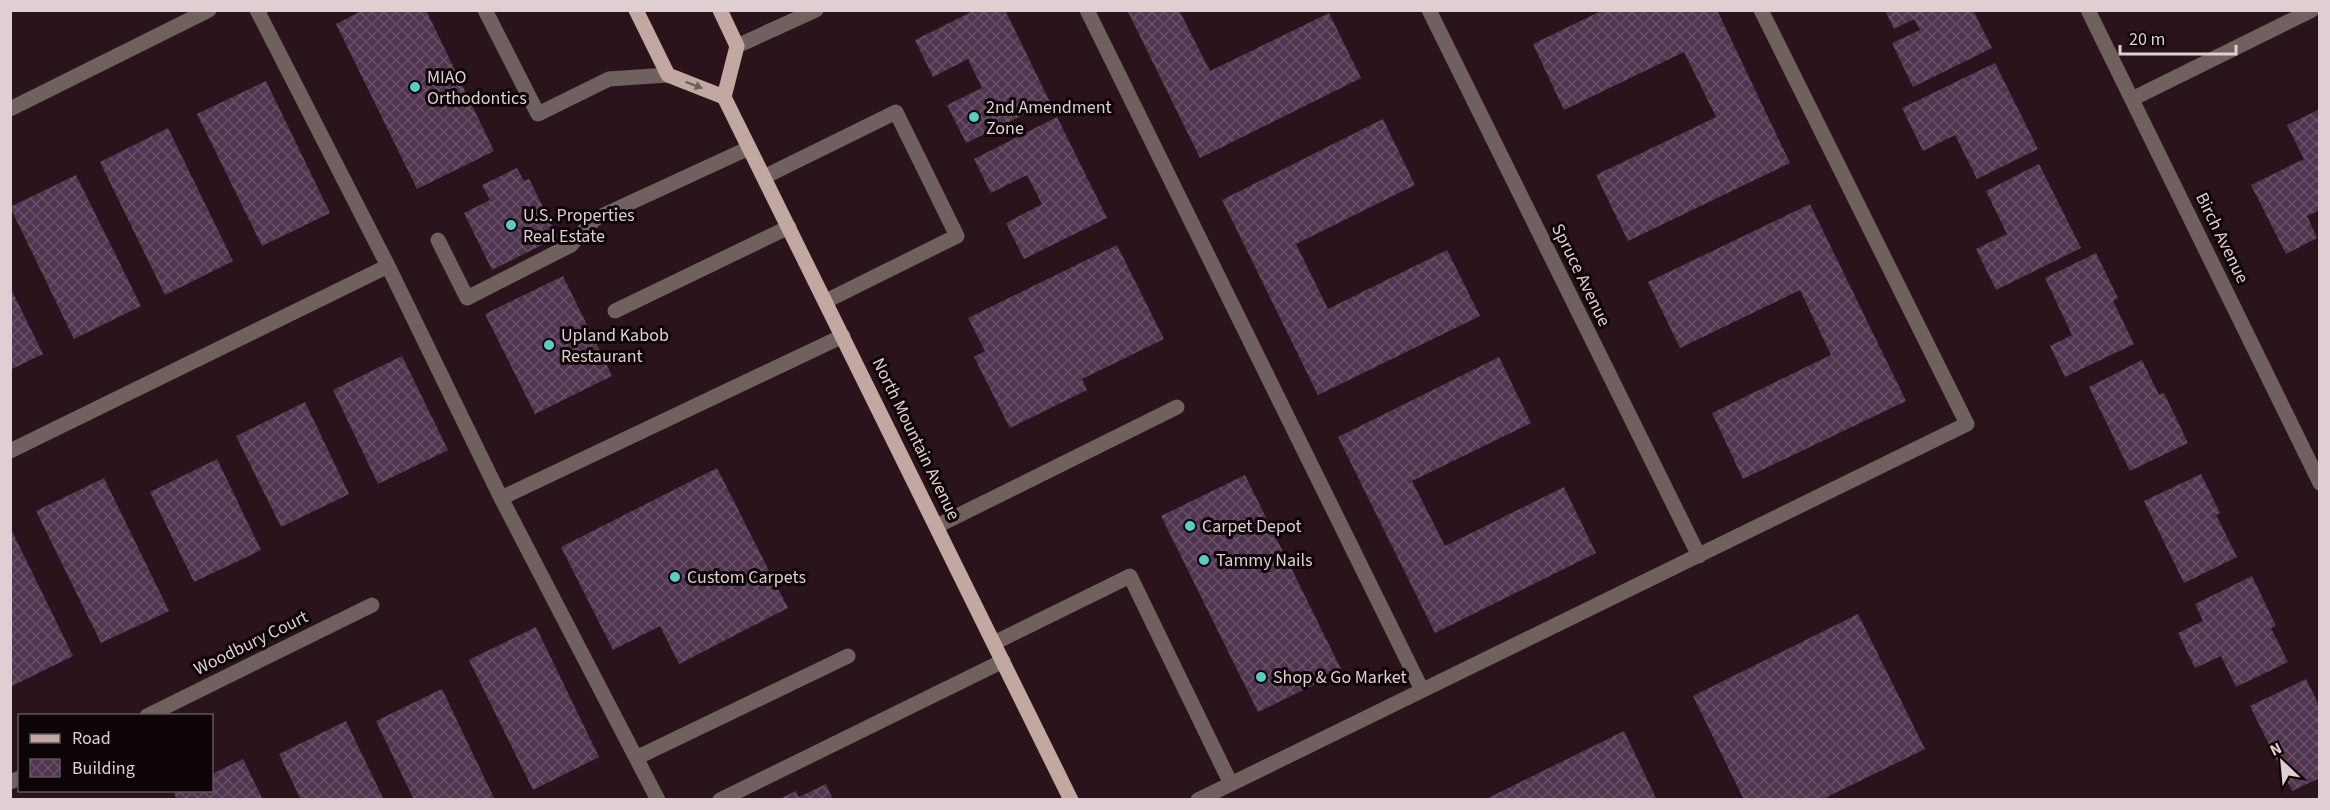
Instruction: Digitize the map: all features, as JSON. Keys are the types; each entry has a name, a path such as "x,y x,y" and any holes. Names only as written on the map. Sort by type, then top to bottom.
{"main road":[{"path":"636,10 668,75 724,97 737,46 720,10"},
{"name":"North Mountain Avenue","path":"724,97 1071,800"}],"street":[{"path":"10,109 209,10"},
{"path":"257,10 388,266 501,498 658,800"},
{"path":"485,10 538,114 609,79 668,75"},
{"path":"737,46 816,10"},
{"path":"1087,10 1422,690"},
{"name":"Spruce Avenue","path":"1429,10 1699,556"},
{"path":"1198,800 1966,424 1761,10"},
{"name":"Birch Avenue","path":"2088,10 2319,483"},
{"path":"2132,99 2312,10"},
{"path":"764,177 896,112 957,236 826,301"},
{"path":"438,240 467,298 571,245 595,219 749,148"},
{"path":"615,311 789,227"},
{"path":"10,451 388,266"},
{"path":"501,498 843,336"},
{"path":"937,526 1177,407"},
{"path":"994,643 1130,576 1231,784"},
{"name":"Woodbury Court","path":"151,714 372,605"},
{"path":"636,758 848,656"},
{"path":"720,800 1003,661"}],"building":[{"name":"MIAO Orthodontics","path":"363,10 426,10 494,151 417,189 336,24"},
{"path":"975,10 1005,10 1050,102 966,143 947,105 982,88 968,59 933,77 915,40"},
{"path":"1127,10 1179,10 1210,71 1329,13 1361,78 1200,158"},
{"path":"1603,10 1717,10 1790,163 1628,241 1596,175 1716,117 1684,52 1564,110 1533,44"},
{"path":"1885,10 1973,10 1992,48 1913,87 1892,43 1920,30 1914,19 1894,29"},
{"path":"1995,63 2038,149 1977,179 1955,135 1923,151 1902,108"},
{"path":"266,81 330,213 262,246 197,114"},
{"path":"2320,109 2320,210 2307,216 2317,238 2286,254 2251,185 2304,159 2287,125"},
{"path":"1057,117 1107,218 1024,259 1006,223 1042,204 1027,175 991,193 974,159"},
{"path":"1383,119 1415,185 1296,244 1328,309 1447,250 1480,316 1318,395 1222,200"},
{"path":"168,128 233,261 165,295 100,162"},
{"path":"2039,164 2081,248 1996,290 1976,249 2007,234 1986,191"},
{"name":"U.S. Properties Real Estate","path":"517,168 524,181 529,179 558,237 492,270 464,213 490,200 482,185"},
{"path":"76,175 141,306 74,339 10,207"},
{"path":"1810,204 1906,401 1743,479 1712,413 1831,355 1800,290 1680,348 1648,282"},
{"path":"1117,245 1164,339 1082,379 1087,390 1010,428 974,357 985,351 968,318"},
{"path":"2096,253 2118,298 2113,301 2134,344 2065,377 2050,346 2072,335 2045,278"},
{"name":"Upland Kabob Restaurant","path":"563,276 612,376 535,414 485,314"},
{"path":"10,287 43,354 10,370"},
{"path":"402,356 448,450 378,484 333,390"},
{"path":"1499,357 1531,423 1412,481 1445,546 1564,487 1596,553 1435,633 1338,437"},
{"path":"2142,360 2159,395 2164,393 2188,443 2130,471 2089,387"},
{"path":"305,402 349,494 281,527 236,436"},
{"path":"217,459 261,550 194,582 150,492"},
{"name":"Custom Carpets","path":"717,468 788,608 679,664 660,626 613,650 561,547"},
{"path":"2201,474 2220,513 2216,515 2237,557 2184,583 2144,501"},
{"path":"1245,475 1342,671 1258,712 1161,516"},
{"path":"104,478 169,611 101,643 36,511"},
{"path":"10,527 73,656 10,687"},
{"path":"2252,576 2276,626 2271,628 2288,662 2236,687 2221,656 2195,668 2178,633 2203,621 2195,604"},
{"path":"1858,614 1925,749 1821,800 1744,800 1693,696"},
{"path":"536,627 599,757 533,790 469,660"},
{"path":"2306,679 2320,707 2320,778 2292,791 2250,706"},
{"path":"442,689 495,800 414,800 376,721"},
{"path":"346,721 384,800 301,800 279,754"},
{"path":"1624,731 1657,800 1484,800"},
{"path":"243,759 263,800 177,800 175,792 213,792 213,774"},
{"path":"826,784 833,800 777,800 796,791 799,797"}],"place":[{"name":"MIAO Orthodontics","path":"415,87"},
{"name":"2nd Amendment Zone","path":"974,117"},
{"name":"U.S. Properties Real Estate","path":"511,225"},
{"name":"Upland Kabob Restaurant","path":"549,345"},
{"name":"Carpet Depot","path":"1190,526"},
{"name":"Tammy Nails","path":"1204,560"},
{"name":"Custom Carpets","path":"675,577"},
{"name":"Shop & Go Market","path":"1261,677"}]}
